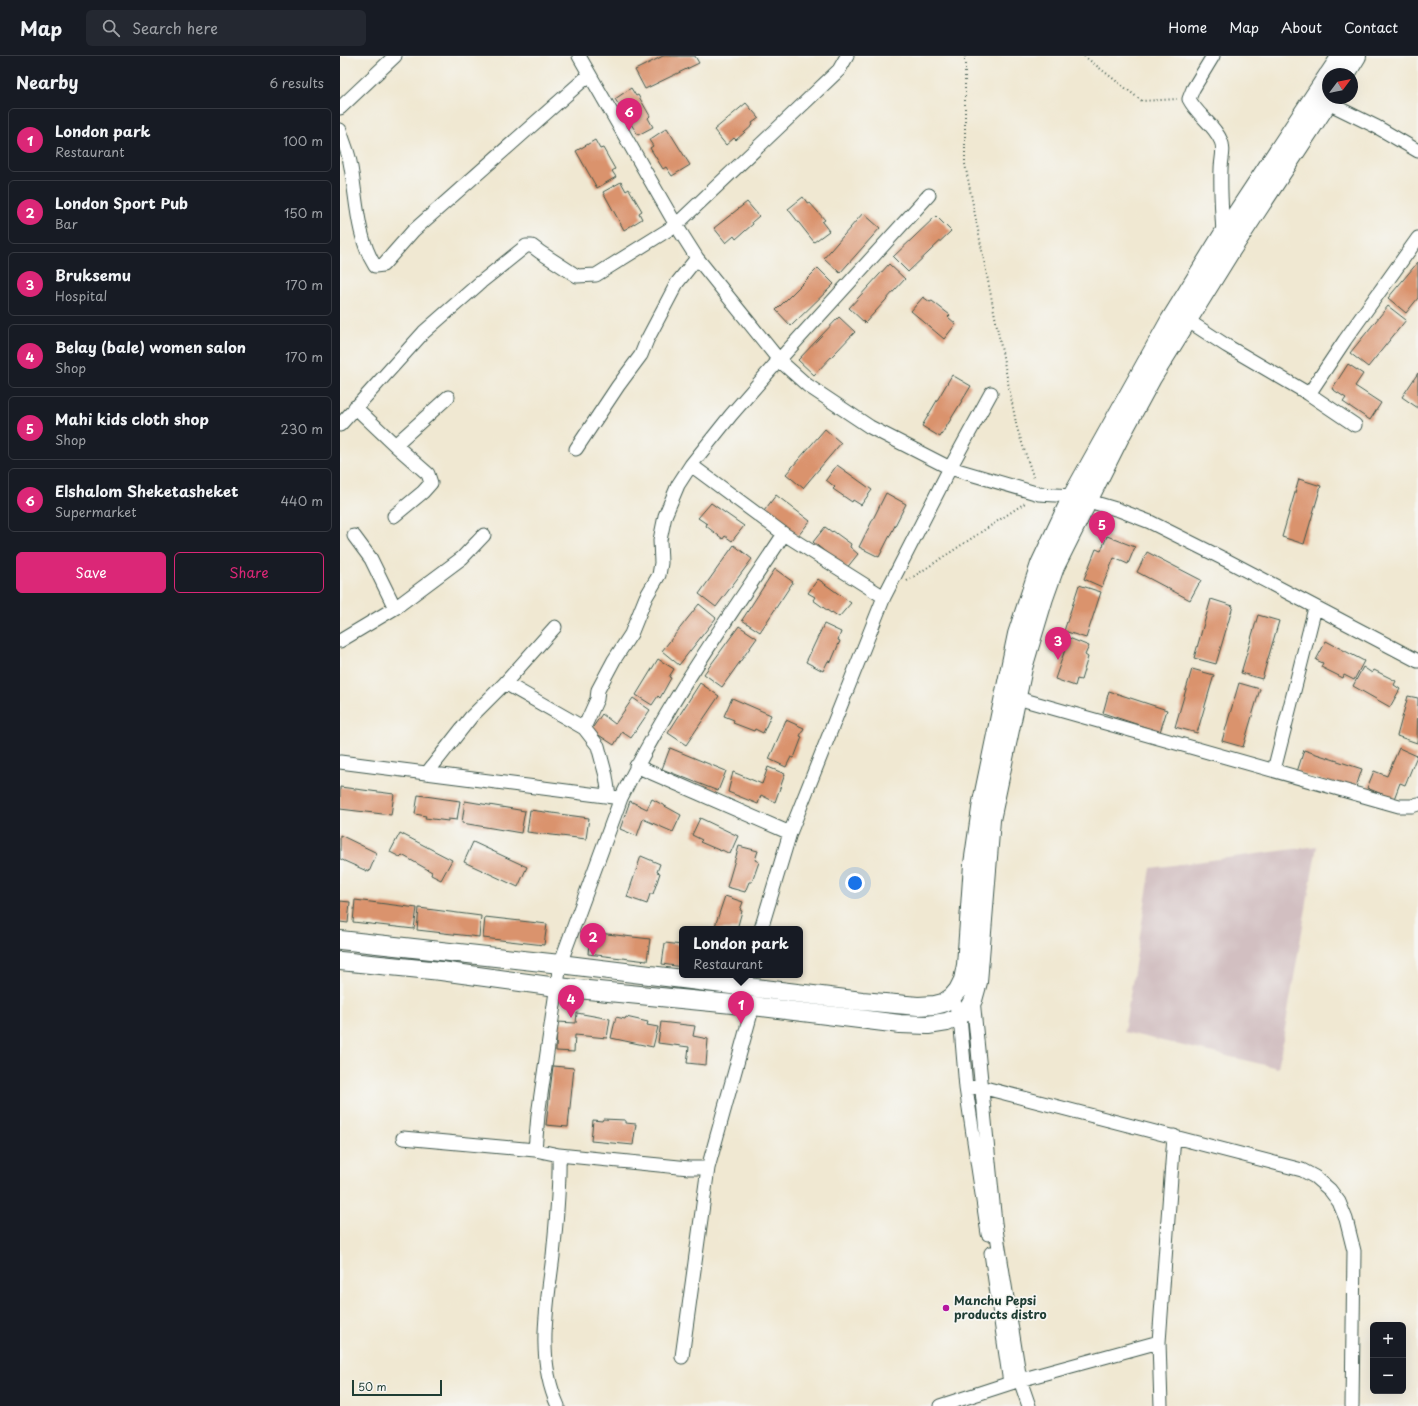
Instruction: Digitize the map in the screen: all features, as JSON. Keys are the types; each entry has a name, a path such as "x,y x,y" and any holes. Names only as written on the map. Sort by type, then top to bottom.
{"main road":[{"path":"1333,68 1341,56"},
{"path":"1350,68 1357,56"},
{"path":"340,960 441,971 557,987 753,1006 900,1024 928,1025 947,1022 960,1016 968,1009 973,1000 978,982 991,820 1023,668 1044,598 1080,498 1170,320 1223,234 1322,102"},
{"path":"713,978 746,981 862,1001 918,1006 944,1003 958,990 963,980 966,965 973,864 982,802 1017,634 1040,564 1126,425 1187,320 1322,103"},
{"path":"340,940 560,964 679,975"}],"street":[{"path":"340,108 395,56"},
{"path":"579,56 676,225 697,258 779,360 807,385 870,427 950,468 1039,494 1080,498 1119,510 1150,522 1228,561 1314,608 1418,661"},
{"path":"340,425 424,332 481,282 526,246 532,246 577,276 596,275 676,225 838,70 846,56"},
{"path":"1213,56 1196,83 1189,99 1194,108 1212,127 1222,142 1223,234"},
{"path":"340,130 350,161 359,222 370,258 375,266 383,265 413,231 590,75"},
{"path":"1336,104 1418,150"},
{"path":"584,728 597,699 598,690 614,660 631,634 646,597 658,575 661,563 660,540 665,516 678,485 691,465 731,415 929,195"},
{"path":"1309,394 1349,334 1418,238"},
{"path":"576,449 618,386 641,355 647,340 677,283 697,258"},
{"path":"1187,320 1227,346 1309,394 1355,425"},
{"path":"762,926 790,833 884,597 950,468 991,393"},
{"path":"395,445 448,397"},
{"path":"355,407 428,474 431,483 423,492 394,516"},
{"path":"691,465 784,534 884,597"},
{"path":"340,641 395,608 462,558 484,534"},
{"path":"535,1150 538,1115 560,964 615,797 636,766 680,693 784,534"},
{"path":"354,536 371,559 395,608"},
{"path":"1274,770 1314,608"},
{"path":"427,773 471,717 505,683 555,627"},
{"path":"505,683 584,728 598,746 606,776 615,797"},
{"path":"1017,698 1399,806 1412,806 1418,804"},
{"path":"340,762 615,797"},
{"path":"636,766 790,833"},
{"path":"963,980 973,1000 995,1223 1015,1381"},
{"path":"952,997 960,1016 966,1088 1015,1381 1029,1406"},
{"path":"682,1357 708,1168 753,1006"},
{"path":"966,1088 981,1087 1174,1136 1302,1170 1316,1178 1330,1190 1339,1202 1346,1220 1354,1251 1352,1406"},
{"path":"1161,1406 1159,1342 1174,1136"},
{"path":"403,1138 535,1150 559,1156 690,1168 708,1168"},
{"path":"558,1406 550,1384 545,1360 544,1329 553,1256 559,1185 559,1156"},
{"path":"940,1406 1015,1381 1159,1342"}],"path":[{"path":"903,584 1039,494 1017,428 965,164 964,56"},
{"path":"1084,56 1142,101 1189,99"}],"shaded area":[{"path":"1317,846 1278,1068 1124,1032 1151,868"}],"building":[{"path":"663,56 695,56 699,63 645,89 635,70"},
{"path":"631,88 636,96 638,95 650,116 648,118 653,127 638,135 615,99"},
{"path":"746,103 759,118 752,123 753,125 736,140 734,138 726,145 714,130"},
{"path":"667,128 690,165 672,176 666,167 663,169 650,148 653,146 649,140"},
{"path":"595,140 600,149 603,148 615,169 612,171 616,177 597,188 576,151"},
{"path":"621,182 626,191 629,189 642,211 639,213 642,219 624,230 603,192"},
{"path":"803,197 808,204 810,203 825,220 822,222 829,231 814,242 788,209"},
{"path":"747,202 759,216 752,222 753,224 736,239 734,236 726,243 714,228"},
{"path":"863,213 880,228 840,273 824,258"},
{"path":"936,216 951,231 908,272 893,257"},
{"path":"1418,262 1418,298 1406,313 1388,298"},
{"path":"889,264 905,279 865,323 849,308"},
{"path":"818,268 834,284 791,326 776,310"},
{"path":"923,297 930,302 932,301 950,315 948,317 956,324 944,339 911,311"},
{"path":"1388,306 1406,320 1368,367 1350,353"},
{"path":"839,317 855,332 814,375 798,360"},
{"path":"1348,364 1363,374 1355,386 1381,403 1370,420 1343,402 1346,398 1332,389"},
{"path":"1418,373 1418,408 1402,397"},
{"path":"952,375 971,386 940,437 922,426"},
{"path":"825,429 841,443 803,488 786,474"},
{"path":"837,465 872,490 861,505 853,500 852,502 833,489 835,487 826,480"},
{"path":"1299,479 1321,486 1304,544 1282,537"},
{"path":"886,493 906,504 879,557 859,547"},
{"path":"776,495 810,521 798,536 771,519 773,517 764,511"},
{"path":"711,503 744,526 732,541 725,536 723,539 698,518"},
{"path":"825,527 851,544 850,547 858,554 846,569 813,542"},
{"path":"1107,536 1135,547 1128,564 1114,558 1102,587 1084,579 1096,549 1101,551"},
{"path":"734,545 752,559 716,607 699,594"},
{"path":"1147,552 1201,580 1190,600 1137,572"},
{"path":"775,569 793,582 760,632 742,620"},
{"path":"818,579 851,603 839,617 813,600 815,597 808,593"},
{"path":"1079,585 1101,592 1086,638 1064,631"},
{"path":"1211,599 1233,606 1216,664 1194,658"},
{"path":"699,604 716,618 679,665 662,651"},
{"path":"1258,615 1279,621 1262,679 1241,673"},
{"path":"824,624 841,632 838,640 840,641 831,662 828,661 823,671 806,662"},
{"path":"739,626 757,638 722,687 704,674"},
{"path":"1069,638 1089,646 1085,655 1088,657 1081,680 1077,679 1075,686 1055,679"},
{"path":"1326,641 1364,661 1354,680 1344,675 1343,678 1321,667 1323,663 1316,660"},
{"path":"658,659 674,669 669,677 671,678 660,698 658,696 652,705 636,695"},
{"path":"1363,667 1372,673 1374,670 1396,681 1394,685 1400,689 1390,707 1353,686"},
{"path":"1192,669 1214,675 1197,733 1175,727"},
{"path":"700,683 719,696 686,745 668,733"},
{"path":"1239,683 1260,689 1243,747 1222,741"},
{"path":"1109,691 1167,710 1160,732 1103,713"},
{"path":"1408,696 1418,698 1417,743 1397,736"},
{"path":"633,698 650,710 631,738 622,732 614,745 591,730 602,714 615,724"},
{"path":"732,698 771,715 763,733 755,729 754,731 733,723 734,720 724,716"},
{"path":"786,720 804,728 800,736 802,737 794,758 791,757 786,767 769,759"},
{"path":"670,748 726,771 718,791 662,769"},
{"path":"1399,748 1417,756 1405,785 1400,783 1394,799 1367,788 1374,771 1387,776"},
{"path":"1304,750 1362,769 1355,790 1297,772"},
{"path":"768,767 785,774 775,802 761,795 758,804 728,792 733,772 762,784"},
{"path":"340,787 394,794 391,815 340,809"},
{"path":"418,795 460,801 457,820 448,819 448,821 425,818 426,816 415,814"},
{"path":"652,799 681,815 673,832 643,819 637,836 620,829 630,801 647,809"},
{"path":"465,801 525,811 521,833 462,823"},
{"path":"530,810 589,818 586,839 527,832"},
{"path":"700,818 738,836 730,854 700,842 702,840 692,835"},
{"path":"400,833 452,860 441,880 431,875 432,872 402,855 400,857 390,852"},
{"path":"340,835 377,853 369,872 340,859"},
{"path":"473,842 527,867 518,887 464,862"},
{"path":"739,846 758,851 755,860 759,862 752,882 749,882 745,892 727,887"},
{"path":"641,856 660,864 657,872 660,873 653,894 650,894 647,904 627,897"},
{"path":"725,896 743,902 740,910 742,911 738,926 715,926"},
{"path":"355,900 417,908 414,929 353,922"},
{"path":"340,901 350,902 348,923 340,922"},
{"path":"419,908 481,916 479,937 417,930"},
{"path":"485,917 547,924 544,945 483,938"},
{"path":"590,932 650,939 647,961 588,954"},
{"path":"665,943 679,945 679,967 662,964"},
{"path":"577,1013 610,1019 607,1038 575,1035 574,1052 556,1051 557,1022 576,1023"},
{"path":"616,1017 625,1019 626,1017 648,1022 647,1025 658,1027 653,1047 611,1038"},
{"path":"661,1022 695,1026 693,1036 708,1039 706,1065 687,1063 689,1047 658,1043"},
{"path":"553,1066 574,1068 568,1127 546,1125"},
{"path":"603,1119 625,1120 625,1123 636,1124 633,1145 591,1141 593,1120 602,1121"}],"place":[{"name":"Elshalom Sheketasheket","path":"629,131"},
{"name":"Mahi kids cloth shop","path":"1102,544"},
{"name":"Bruksemu","path":"1058,660"},
{"name":"London Sport Pub","path":"593,956"},
{"name":"Belay (bale) women salon","path":"571,1018"},
{"name":"London park","path":"741,1024"},
{"name":"Manchu Pepsi products distro","path":"946,1308"}]}
